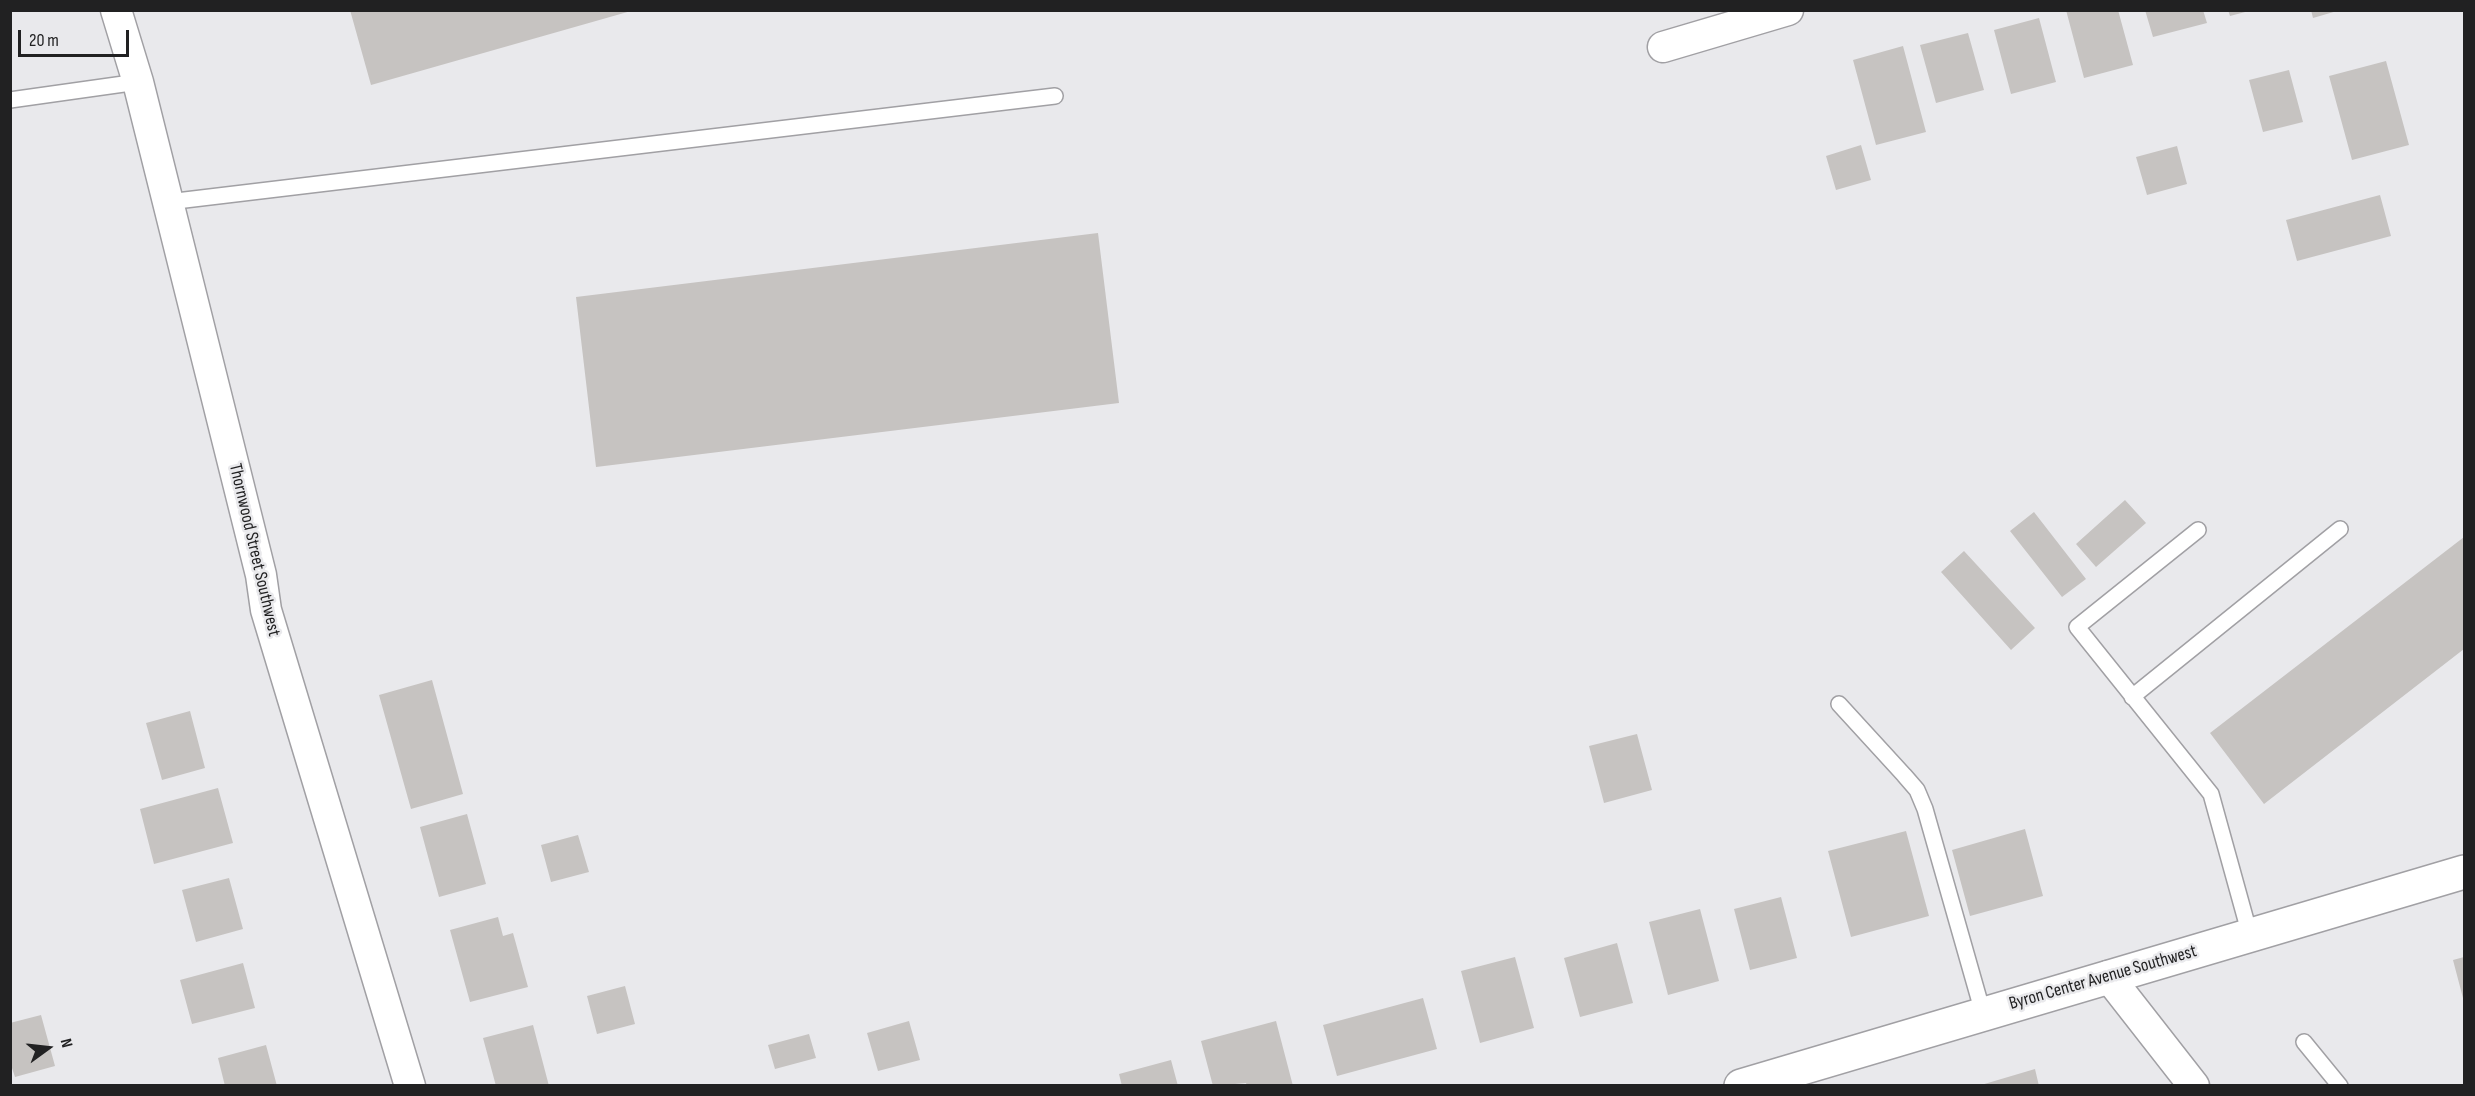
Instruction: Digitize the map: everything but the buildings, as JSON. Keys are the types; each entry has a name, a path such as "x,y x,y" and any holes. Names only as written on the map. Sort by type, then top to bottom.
{"main road":[{"name":"Byron Center Avenue Southwest","path":"1741,1086 2464,872"}],"street":[{"name":"Thornwood Street Southwest","path":"116,10 138,82 261,576 266,610 410,1086"},
{"path":"1663,47 1788,10"},
{"path":"2108,976 2194,1086"}],"lane":[{"path":"10,100 138,82"},
{"path":"168,202 1055,96"},
{"path":"2132,697 2340,529"},
{"path":"2198,530 2077,627 2211,794 2250,935"},
{"path":"1839,704 1904,774 1917,790 1926,809 1983,1013"},
{"path":"2304,1042 2340,1086"}]}
